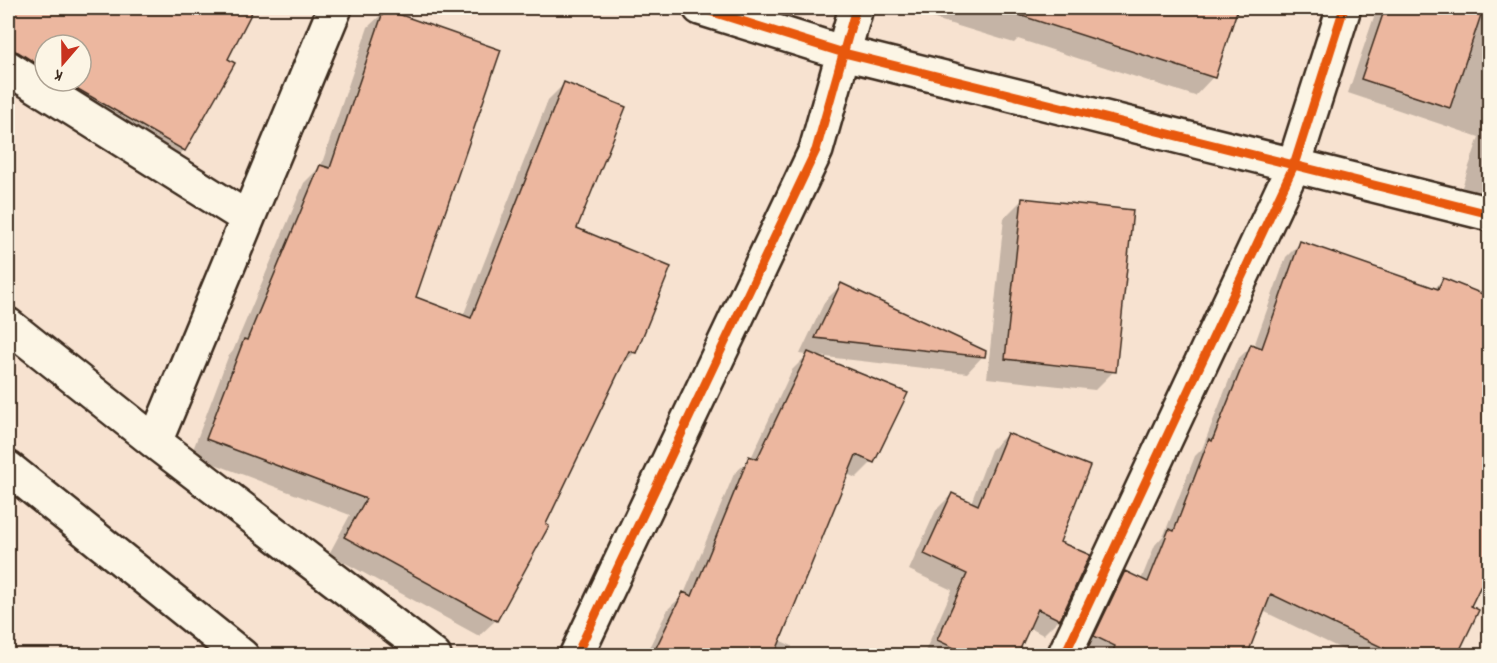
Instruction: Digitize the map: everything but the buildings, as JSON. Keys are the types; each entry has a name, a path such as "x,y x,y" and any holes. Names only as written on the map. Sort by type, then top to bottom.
{"street":[{"path":"155,442 335,8"},
{"path":"700,8 843,54 1490,214"},
{"path":"576,656 816,150 856,8"},
{"path":"1064,656 1294,165 1344,8"},
{"path":"8,68 248,218"},
{"path":"8,324 155,442 434,656"},
{"path":"8,468 242,656"}],"cycle path":[{"path":"700,8 844,53 1490,214"},
{"path":"576,656 816,150 856,8"},
{"path":"1064,656 1294,165 1344,8"}]}
